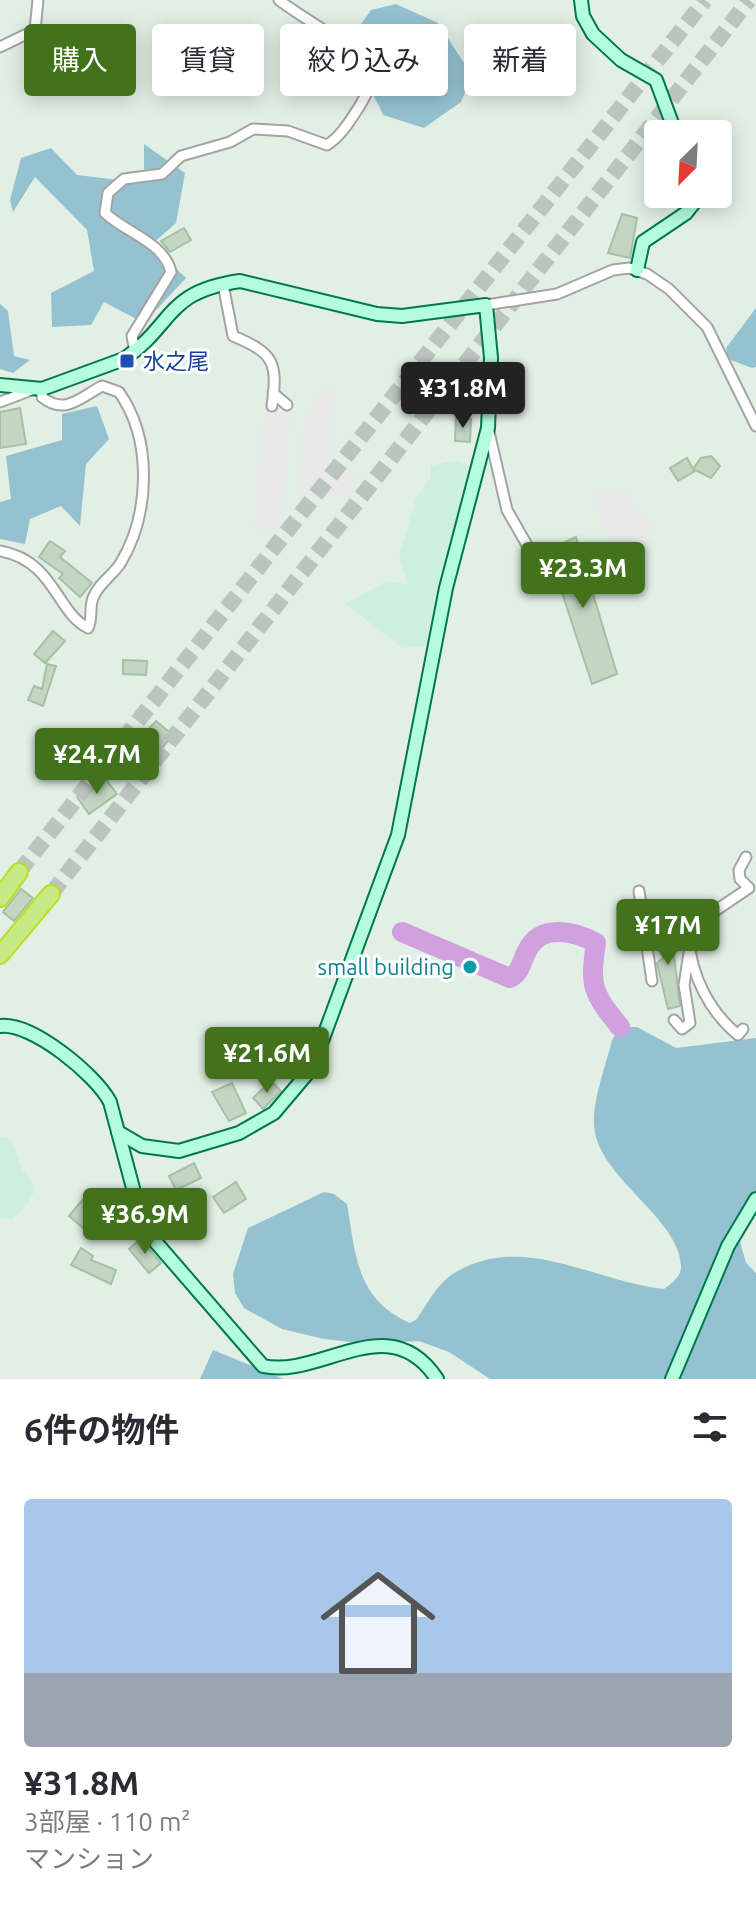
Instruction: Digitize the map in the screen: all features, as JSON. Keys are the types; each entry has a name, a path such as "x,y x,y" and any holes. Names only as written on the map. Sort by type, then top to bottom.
{"highway":[{"path":"0,898 19,872"},
{"path":"0,955 51,894"}],"street":[{"path":"0,47 35,30 38,0"},
{"path":"135,352 132,336 171,272 168,260 159,251 105,213 108,193 124,179 162,174 181,156 230,142 253,129 288,131 327,145 336,140 365,97 371,81 369,65 360,55 302,19 279,0"},
{"path":"581,0 583,16 593,34 621,60 656,80 671,120"},
{"path":"637,270 643,242 692,208"},
{"path":"0,402 98,370 135,352 172,308 187,297 223,284 240,281 377,314 402,316 546,297 613,270 637,270 662,283 707,327 756,426"},
{"path":"223,284 233,336 258,346 273,360 272,406"},
{"path":"118,1132 142,1146 161,1150 179,1151 215,1141 257,1125 274,1113 312,1068 398,835 446,588 488,428 491,358 486,305"},
{"path":"0,385 38,389"},
{"path":"0,551 12,553 52,582 79,624 88,628 93,596 119,565 139,520 143,462 134,420 119,392 102,386 75,404 61,406 51,405 38,389"},
{"path":"273,393 287,405"},
{"path":"488,428 507,510 535,559"},
{"path":"743,1029 738,1035 715,1014 697,976 689,939 700,921 749,888 740,879 739,870 746,857"},
{"path":"639,891 641,922 651,959 652,981"},
{"path":"674,1020 682,1029 691,1018 684,985 690,949"},
{"path":"651,959 661,951"},
{"path":"0,1026 17,1027 45,1042 90,1074 110,1102 137,1203 153,1239 263,1366 276,1375 292,1378 383,1351 401,1350 418,1358 437,1379"},
{"path":"672,1379 728,1246 756,1199"}],"green space":[{"path":"457,460 474,468 433,645 403,648 345,604 387,581 408,585 399,556 416,498 430,479 431,466"},
{"path":"0,1137 11,1139 23,1171 36,1188 27,1205 11,1220 0,1217"}],"shaded area":[{"path":"396,4 439,24 361,24 371,10"},
{"path":"448,38 464,63 464,95 461,102 424,128 383,115 373,96 448,96"},
{"path":"144,144 185,173 176,223 151,245 186,278 144,323 104,302 91,325 52,327 51,293 94,271 87,230 35,177 13,212 10,200 21,158 51,148 77,175 144,183"},
{"path":"0,304 8,311 14,356 30,360 13,373 0,369"},
{"path":"756,308 756,367 752,368 728,359 726,348"},
{"path":"320,387 334,390 329,463 356,471 352,497 300,495 302,433"},
{"path":"97,406 109,439 86,464 80,526 61,506 30,519 25,544 0,539 0,502 11,499 6,456 62,440 62,414"},
{"path":"264,406 291,408 281,532 254,530"},
{"path":"625,490 652,527 640,551 608,544 593,492"},
{"path":"620,1027 637,1027 676,1048 756,1038 756,1193 743,1205 735,1224 746,1263 756,1273 756,1379 490,1379 449,1352 419,1341 368,1344 324,1339 282,1329 244,1308 235,1293 233,1274 248,1228 324,1192 334,1194 347,1204 357,1258 369,1289 392,1313 410,1323 417,1319 450,1276 482,1261 507,1257 560,1263 638,1285 664,1289 680,1273 677,1249 669,1233 603,1154 594,1126 599,1088 612,1040"},
{"path":"213,1350 284,1379 200,1379"}],"building":[{"path":"622,214 637,218 630,258 608,253"},
{"path":"184,228 191,240 170,252 161,241"},
{"path":"20,408 26,444 0,448 0,412"},
{"path":"456,418 471,419 470,442 455,441"},
{"path":"711,456 720,466 711,478 693,469 701,458"},
{"path":"687,458 695,471 678,481 670,468"},
{"path":"576,537 617,674 592,684 548,550"},
{"path":"50,541 65,551 60,557 92,583 80,597 59,578 63,574 39,557"},
{"path":"53,631 65,641 45,663 34,654"},
{"path":"123,660 147,661 146,675 123,674"},
{"path":"47,664 56,666 43,706 28,700 34,686 42,689"},
{"path":"156,721 173,735 158,753 140,738"},
{"path":"105,778 117,794 89,814 77,797"},
{"path":"21,889 33,898 14,921 3,912"},
{"path":"659,924 661,929 678,932 674,956 680,1006 668,1009 657,963 663,958 668,934 653,938 652,927"},
{"path":"271,1081 281,1091 263,1109 253,1098"},
{"path":"232,1083 246,1113 229,1121 212,1092"},
{"path":"194,1163 201,1178 176,1190 169,1176"},
{"path":"236,1182 246,1199 224,1213 213,1197"},
{"path":"90,1191 109,1207 88,1232 69,1216"},
{"path":"141,1239 161,1263 149,1273 129,1249"},
{"path":"81,1248 93,1256 91,1260 116,1270 111,1284 71,1265"}],"waterway":[{"path":"402,932 510,978 519,970 527,951 540,936 558,932 588,939 596,943 593,970 595,989 620,1027"}],"tunnel":[{"path":"19,872 705,0"},
{"path":"51,894 749,0"}],"place":[{"name":"水之尾","path":"127,361"},
{"name":"small building","path":"470,967"}]}
